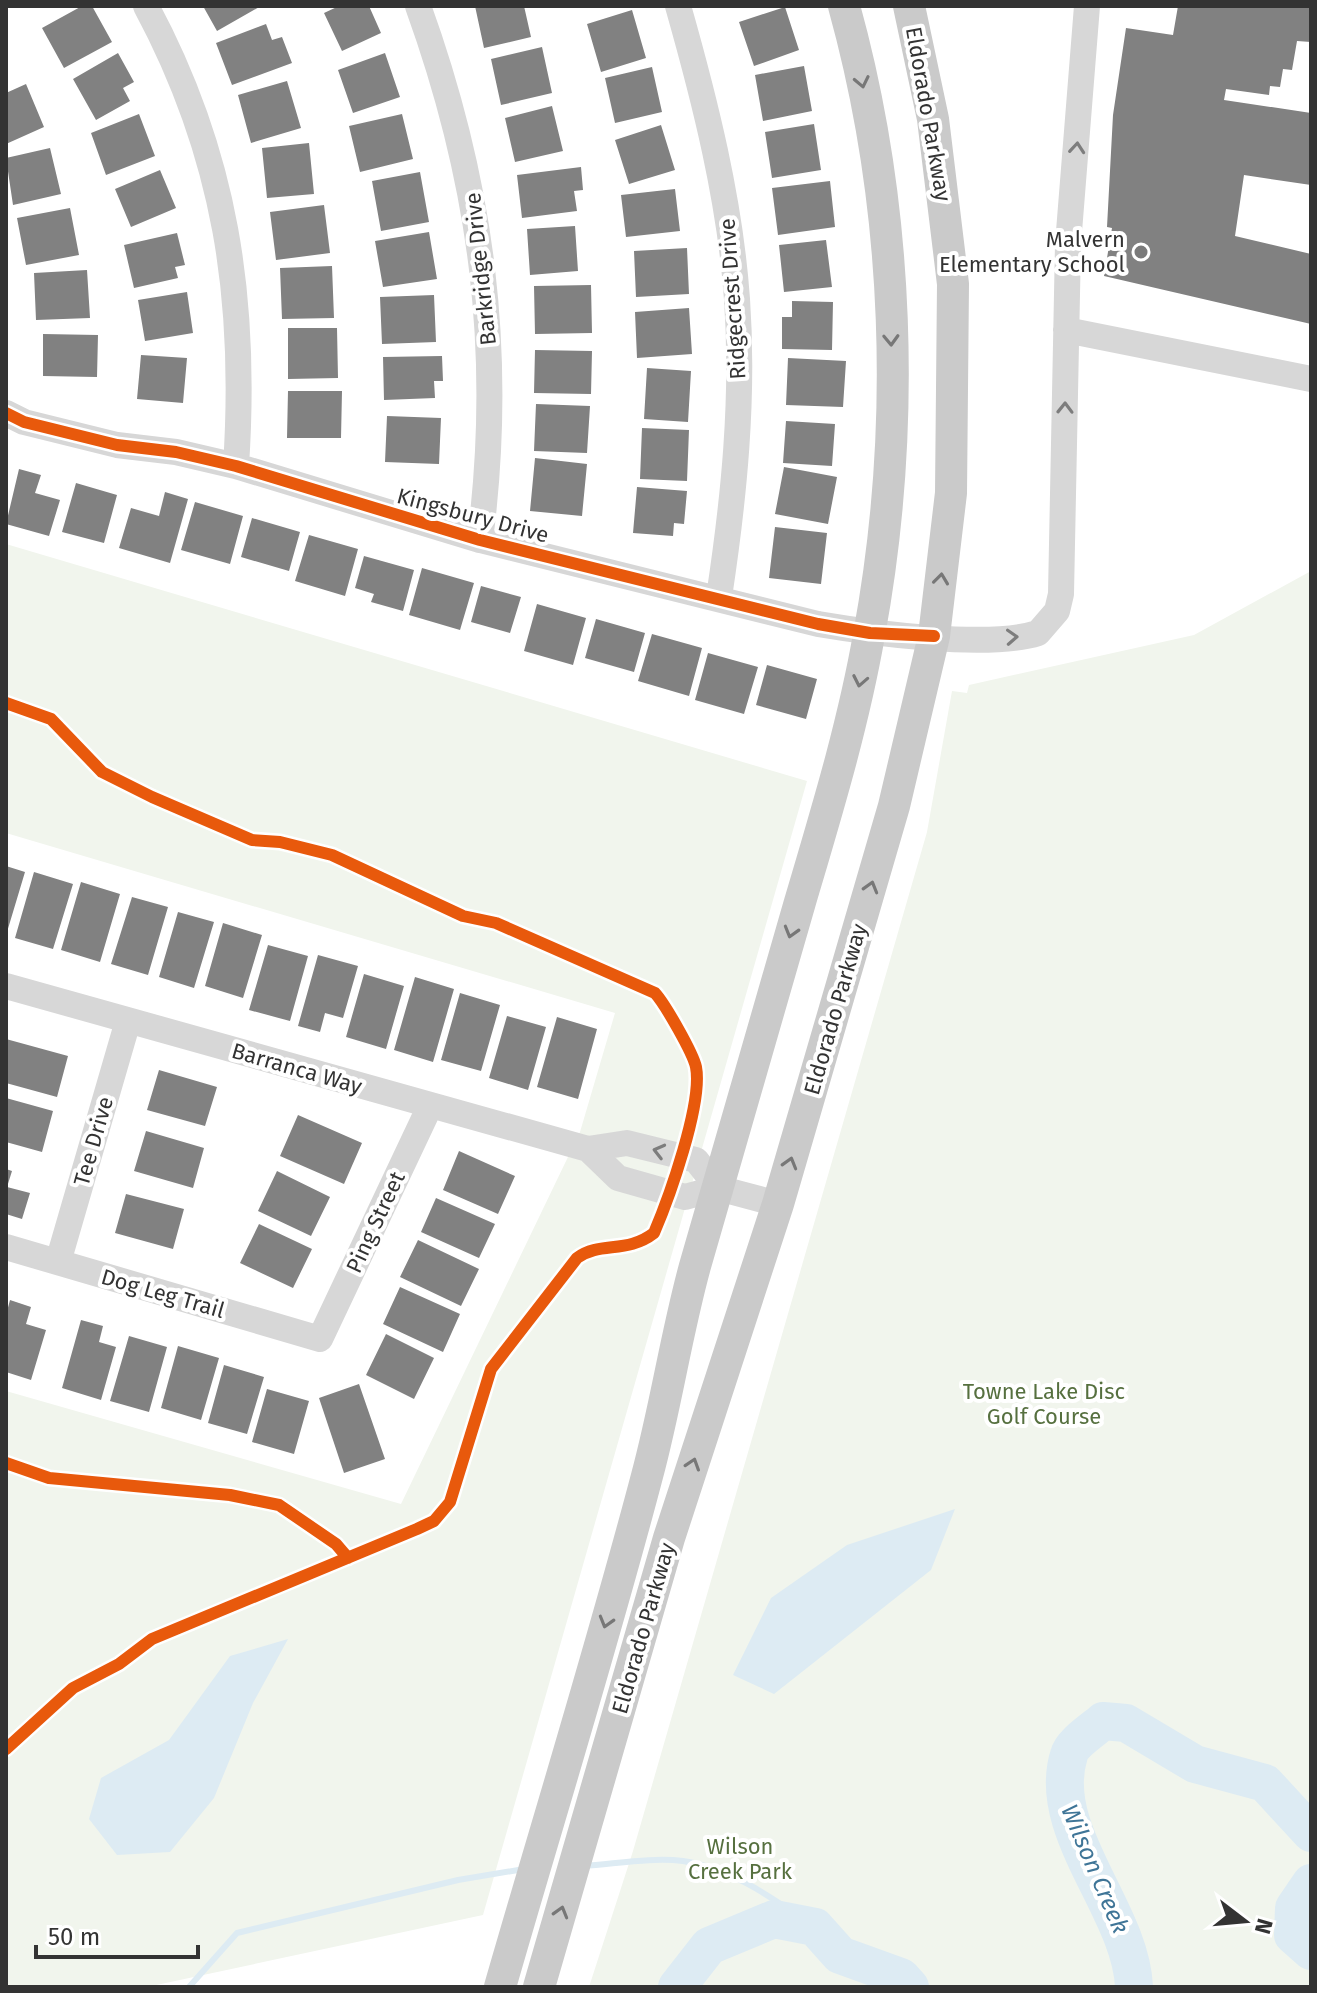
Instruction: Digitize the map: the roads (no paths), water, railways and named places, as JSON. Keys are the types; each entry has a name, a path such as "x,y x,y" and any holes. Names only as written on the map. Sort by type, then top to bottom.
{"main road":[{"name":"Eldorado Parkway","path":"500,1987 628,1547 659,1426 680,1323 838,772 870,633 888,499 892,378 890,323 879,177 844,6"},
{"name":"Eldorado Parkway","path":"539,1987 669,1538 778,1204 894,806 934,636 951,493 953,284 933,119 909,6"}],"street":[{"path":"146,6 167,45 200,127 223,213 237,301 241,390 236,466"},
{"name":"Barkridge Drive","path":"418,6 443,75 471,180 486,278 492,387 487,486 480,540"},
{"name":"Ridgecrest Drive","path":"678,6 698,76 723,192 737,298 738,421 733,506 719,597"},
{"name":"Kingsbury Drive","path":"6,413 24,422 117,445 176,452 236,466 480,540 818,624 870,633 1026,637 1048,624 1057,611 1061,594 1068,244 1087,6"},
{"path":"1066,330 1311,379"},
{"name":"Barranca Way","path":"6,986 588,1149 627,1143 696,1160 718,1188"},
{"name":"Tee Drive","path":"58,1262 128,1021"},
{"name":"Ping Street","path":"320,1339 430,1106"},
{"name":"Barranca Way","path":"588,1149 618,1178 685,1197 718,1188 778,1204"},
{"name":"Dog Leg Trail","path":"6,1247 320,1339"}],"waterway":[{"name":"Wilson Creek","path":"1134,1987 1129,1958 1119,1929 1078,1842 1069,1812 1065,1784 1069,1755 1083,1737 1103,1721 1126,1723 1195,1764 1265,1783 1311,1833"},
{"path":"584,1866 659,1860 701,1865 752,1886 815,1927"},
{"path":"189,1987 237,1933 458,1880 524,1869"},
{"name":"Wilson Creek","path":"1311,1883 1294,1908 1293,1935 1311,1951"},
{"name":"Wilson Creek","path":"677,1987 709,1946 774,1919 815,1927 840,1955 901,1977 910,1987"}],"place":[{"name":"Malvern Elementary School","path":"1141,252"}],"park label":[{"name":"Towne Lake Disc Golf Course","path":"1044,1404"},
{"name":"Wilson Creek Park","path":"740,1858"}]}
